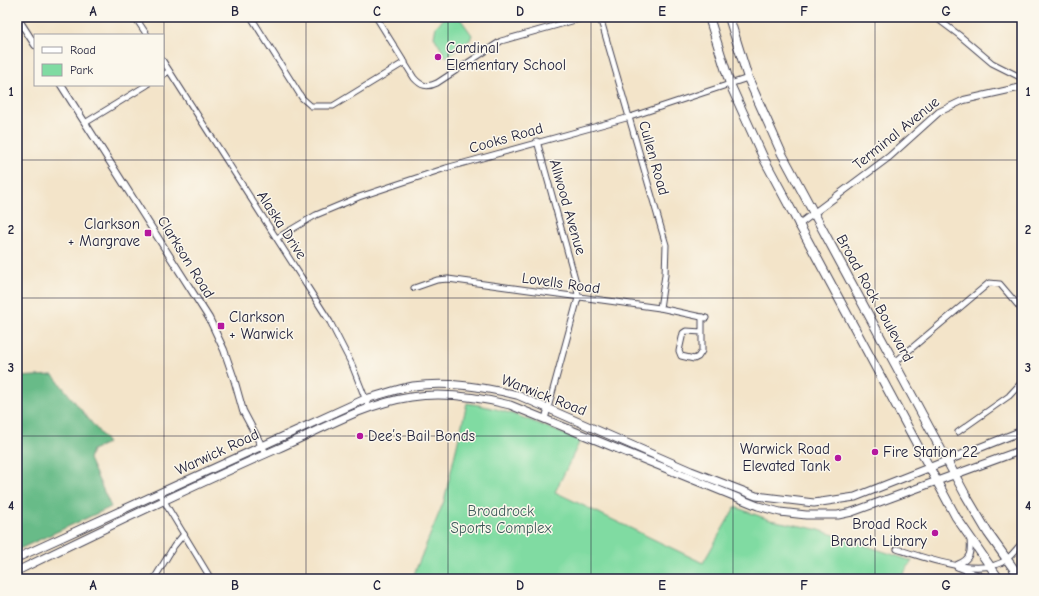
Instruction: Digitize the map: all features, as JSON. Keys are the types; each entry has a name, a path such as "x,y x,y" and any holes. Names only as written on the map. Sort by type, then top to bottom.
{"main road":[{"path":"709,17 730,84 749,130 798,225 956,517 999,579"},
{"name":"Broad Rock Boulevard","path":"729,17 748,78 768,126 813,214 946,461 988,533 1021,579"},
{"name":"Warwick Road","path":"17,558 365,399 412,386 440,384 487,388 517,396 692,471 756,496 814,504 854,497 1022,431"},
{"name":"Warwick Road","path":"17,571 163,500 369,408 410,397 452,395 482,398 510,405 758,506 780,512 806,515 838,515 866,508 1022,450"}],"street":[{"path":"17,17 34,43"},
{"path":"135,17 146,34"},
{"path":"251,17 302,98 311,106 333,106 405,62"},
{"path":"376,17 414,78 424,86 438,83 501,41 586,17"},
{"name":"Cullen Road","path":"600,17 666,245 665,275 660,308"},
{"path":"935,17 992,63 1022,78"},
{"name":"Alaska Drive","path":"164,63 330,322 352,365 369,408"},
{"path":"164,74 169,71"},
{"name":"Cooks Road","path":"277,238 311,218 359,197 446,168 537,141 630,117 748,78"},
{"name":"Clarkson Road","path":"62,86 209,318 226,357 243,411 266,454"},
{"path":"86,123 145,86"},
{"name":"Terminal Avenue","path":"798,225 889,156 939,112 964,100 1022,87"},
{"name":"Allwood Avenue","path":"537,141 578,286 578,298 545,419"},
{"name":"Lovells Road","path":"414,288 437,280 448,279 578,298 660,308 704,318 702,332"},
{"path":"894,363 986,285 994,282 1000,284 1022,310"},
{"path":"686,331 702,332 702,351 698,357 694,359 681,356 679,351 683,333 686,331"},
{"path":"958,432 1009,396 1022,382"},
{"path":"160,492 163,500 211,579"},
{"path":"154,579 174,546 184,534"},
{"path":"954,565 965,561 968,558 971,550 970,538"},
{"path":"954,565 990,566 1007,559 1022,543"},
{"path":"897,549 954,565 989,579"}],"green space":[{"path":"446,17 459,17 472,35 470,40 446,57 434,37 436,26"},
{"path":"53,375 108,443 92,450 89,459 111,507 17,550 17,377"},
{"name":"Broadrock Sports Complex","path":"467,403 511,413 580,441 555,492 703,563 735,507 770,520 816,529 912,561 900,579 412,579 444,501"}],"place":[{"name":"Cardinal Elementary School","path":"438,57"},
{"name":"Clarkson + Margrave","path":"148,233"},
{"name":"Clarkson + Warwick","path":"221,326"},
{"name":"Dee’s Bail Bonds","path":"360,436"},
{"name":"Fire Station 22","path":"875,452"},
{"name":"Warwick Road Elevated Tank","path":"838,458"},
{"name":"Broad Rock Branch Library","path":"935,533"}]}
